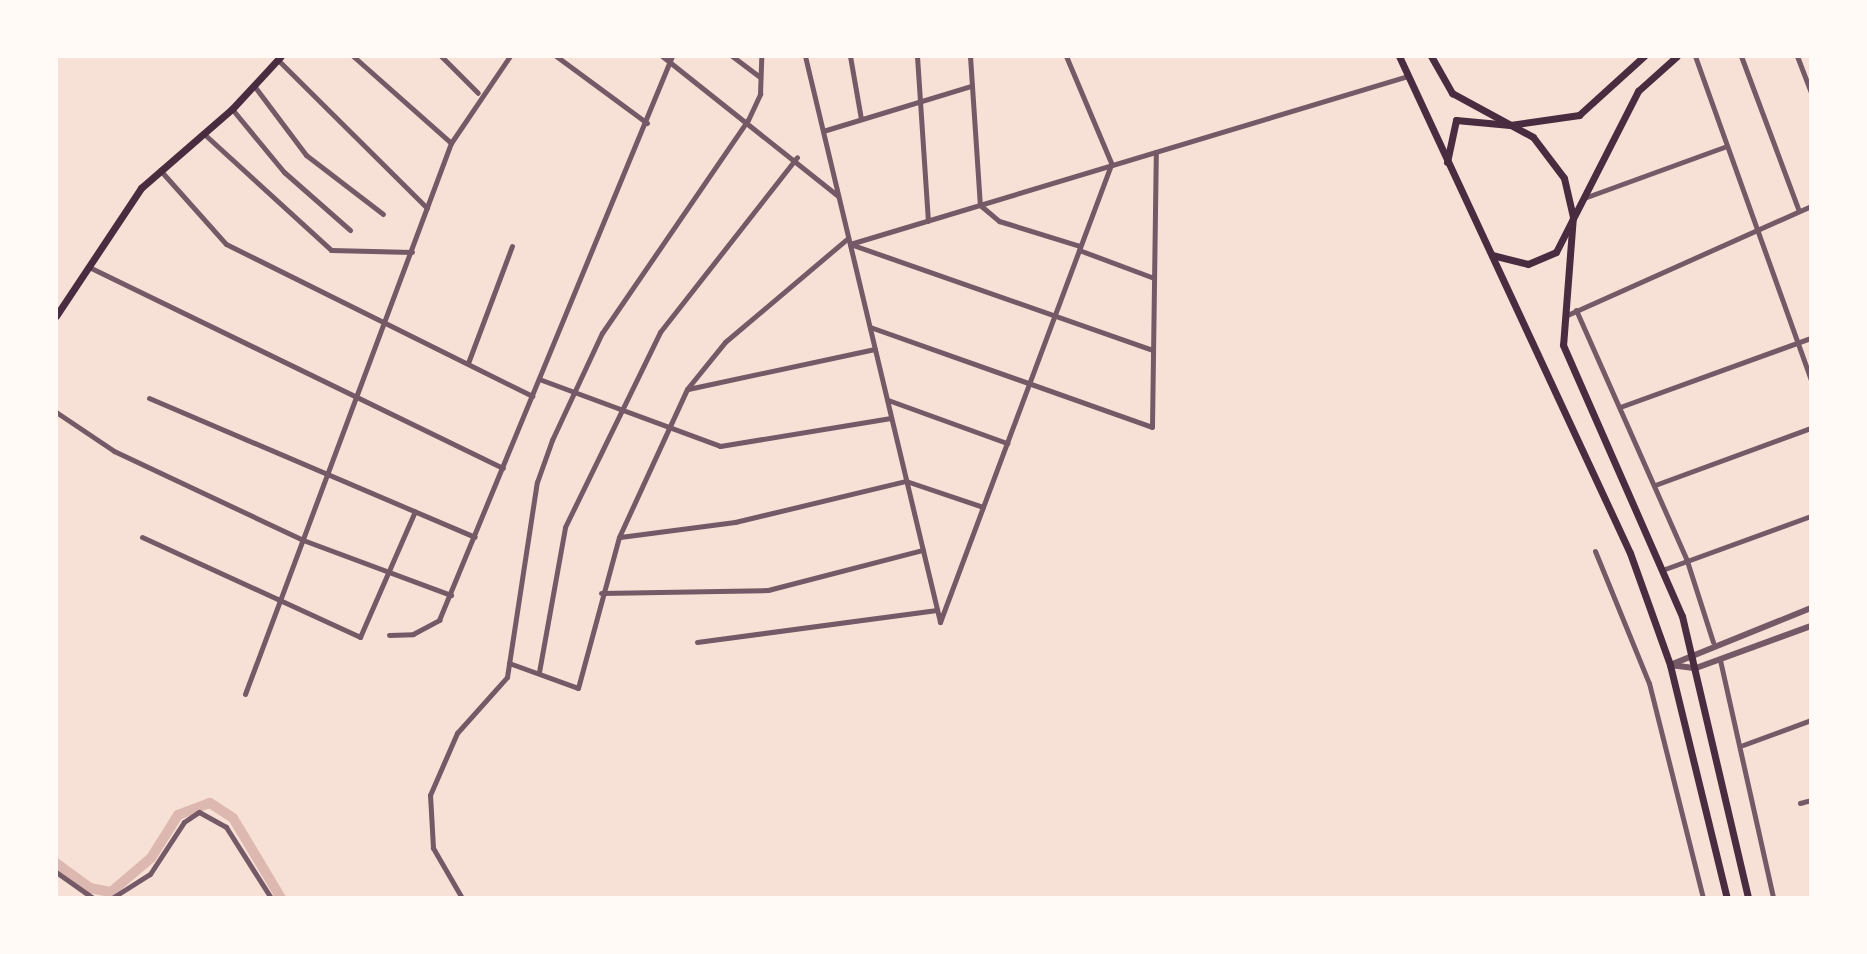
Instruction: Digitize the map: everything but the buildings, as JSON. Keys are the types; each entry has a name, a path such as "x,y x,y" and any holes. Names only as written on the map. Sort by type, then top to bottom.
{"main road":[{"path":"1399,56 1630,553 1670,665 1727,898"},
{"path":"1431,56 1452,93 1533,137 1558,166 1573,216 1563,345 1665,569 1682,616 1748,898"},
{"path":"1447,162 1456,120 1510,125 1579,115 1644,56"},
{"path":"1492,255 1544,261 1573,216 1638,91 1677,56"},
{"path":"56,316 160,169 232,109 279,58"}],"street":[{"path":"353,56 451,143"},
{"path":"441,56 478,93"},
{"path":"245,694 451,143 478,93 508,56"},
{"path":"556,56 647,123"},
{"path":"662,56 797,157 838,197"},
{"path":"732,56 760,78"},
{"path":"462,898 433,848 430,795 457,733 499,692 510,660 537,482 573,390 602,333 748,120 760,78 761,56"},
{"path":"805,56 940,622 1111,165 1066,56"},
{"path":"850,56 861,119"},
{"path":"917,56 928,221"},
{"path":"970,56 980,205 999,221 1080,248 1154,278"},
{"path":"1695,56 1811,380"},
{"path":"1741,56 1799,211"},
{"path":"1797,56 1811,93"},
{"path":"279,58 427,208"},
{"path":"389,635 430,627 451,595 647,123 670,59"},
{"path":"510,660 578,688 601,593 619,537 687,389 725,342 849,241 928,221 1408,76"},
{"path":"823,131 971,86"},
{"path":"255,87 306,155 383,214"},
{"path":"232,109 284,172 350,230"},
{"path":"202,132 331,250 412,252"},
{"path":"1579,200 1727,146"},
{"path":"870,327 1152,427 1156,152"},
{"path":"539,672 565,527 660,332 797,157"},
{"path":"160,169 226,244 387,321 532,396"},
{"path":"1564,316 1811,206"},
{"path":"849,241 1153,350"},
{"path":"468,363 512,246"},
{"path":"89,267 503,468"},
{"path":"1576,310 1687,561 1711,662"},
{"path":"1620,407 1811,338"},
{"path":"687,389 875,349"},
{"path":"539,379 624,406 669,427 739,446 891,418"},
{"path":"149,398 475,537"},
{"path":"887,400 1007,443"},
{"path":"56,412 114,451 303,540 451,595"},
{"path":"1655,485 1811,428"},
{"path":"619,537 735,522 906,481 983,507"},
{"path":"142,537 360,637 415,511"},
{"path":"1665,569 1811,516"},
{"path":"601,593 768,590 923,550"},
{"path":"1595,551 1649,683 1703,898"},
{"path":"1670,665 1709,644 1811,608"},
{"path":"697,642 937,610"},
{"path":"1670,665 1696,668 1811,626"},
{"path":"1720,660 1743,745 1773,898"},
{"path":"1743,745 1811,720"},
{"path":"1800,803 1811,800"},
{"path":"112,898 150,874 184,822 199,812 226,827 271,898"},
{"path":"56,872 93,898"}],"waterway":[{"path":"56,863 90,888 111,892 151,858 178,815 210,803 233,818 281,898"}]}
